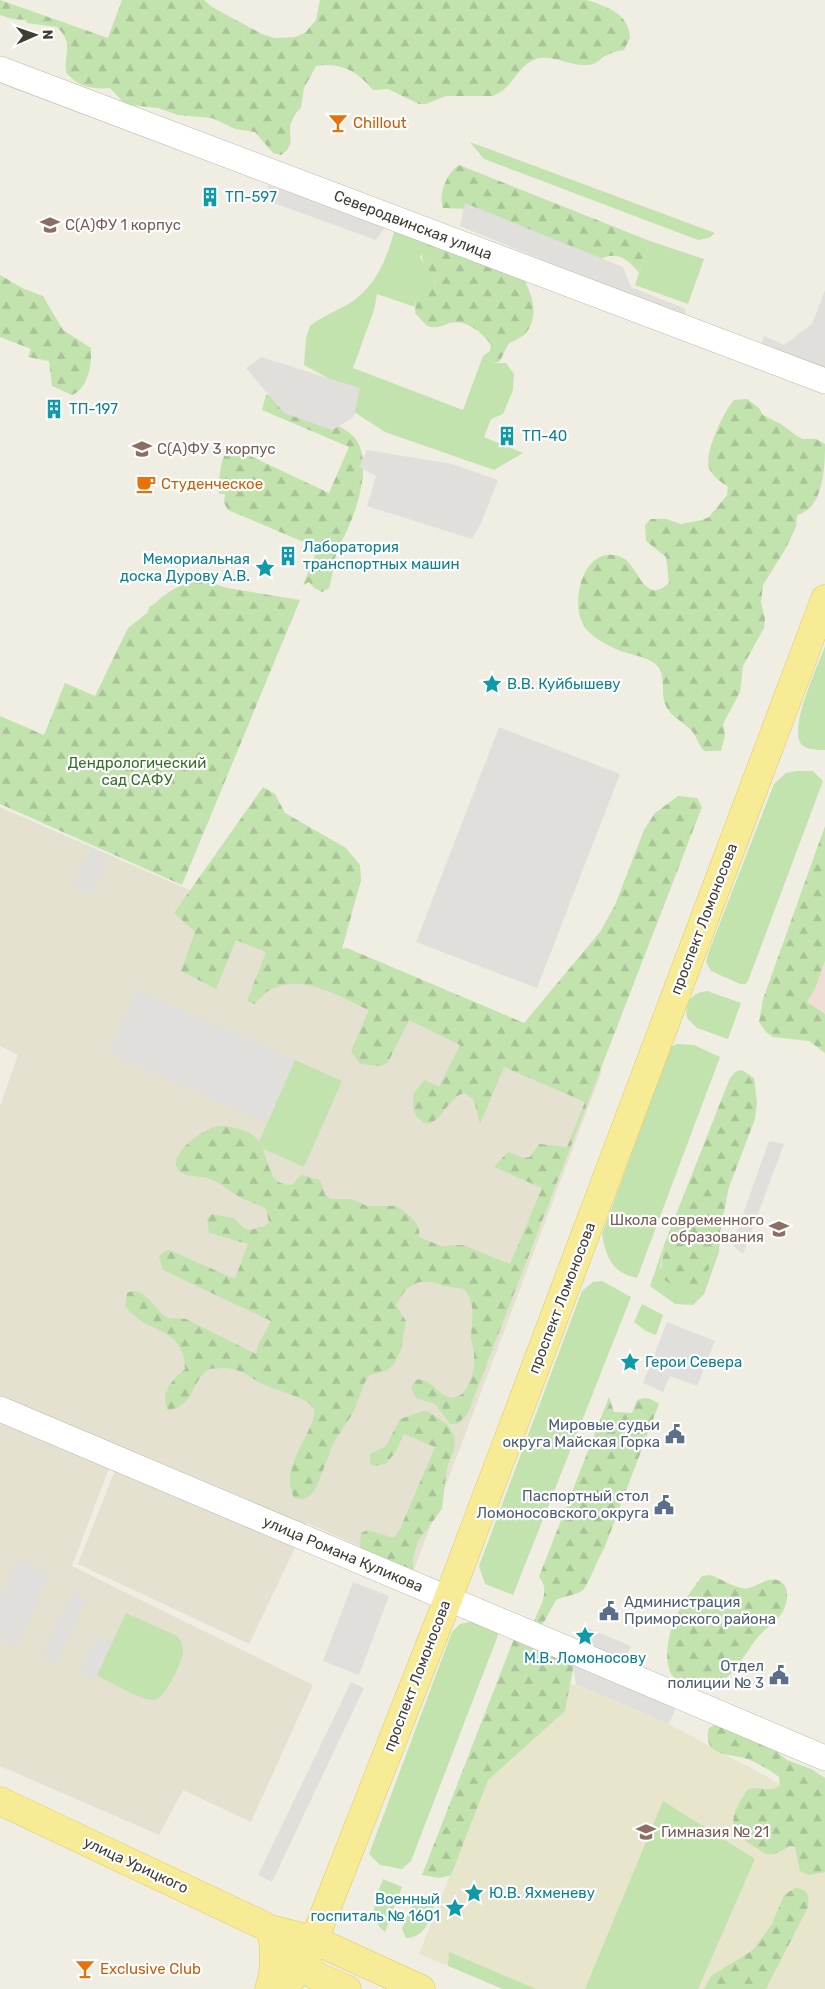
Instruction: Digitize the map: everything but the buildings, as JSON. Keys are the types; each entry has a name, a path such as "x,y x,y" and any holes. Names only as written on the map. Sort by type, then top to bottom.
{"main road":[{"name":"проспект Ломоносова","path":"283,1989 311,1967 825,600"},
{"name":"улица Урицкого","path":"0,1801 271,1929 311,1967 347,1989"},
{"path":"269,1989 275,1966 271,1929"},
{"name":"улица Урицкого","path":"311,1967 421,1989"}],"street":[{"name":"Северодвинская улица","path":"0,69 825,381"},
{"name":"улица Романа Куликова","path":"0,1409 825,1758"}],"shaded area":[{"path":"267,185 387,224 376,240 271,202"},
{"path":"465,203 623,267 631,287 686,309 684,318 460,226"},
{"path":"825,290 825,367 817,372 760,349 764,336 784,345 812,324"},
{"path":"261,357 360,388 354,417 332,430 284,413 246,368"},
{"path":"367,450 452,464 498,480 481,523 472,539 367,506 376,476 359,467"},
{"path":"499,727 620,774 537,988 416,942"},
{"path":"0,807 602,1071 414,1570 307,1523 249,1644 78,1564 121,1455 0,1402 0,1106 18,1055 0,1046"},
{"path":"90,847 109,855 92,894 73,885"},
{"path":"825,961 825,1014 806,1002 815,989"},
{"path":"137,990 295,1060 267,1123 109,1053"},
{"path":"769,1141 784,1144 743,1254 732,1245"},
{"path":"667,1322 715,1341 697,1386 670,1376 663,1392 643,1383"},
{"path":"0,1410 111,1463 72,1566 313,1685 251,1822 183,1790 159,1835 0,1766"},
{"path":"18,1559 50,1574 17,1647 0,1639 0,1599"},
{"path":"353,1582 389,1596 359,1675 323,1661"},
{"path":"72,1592 86,1599 57,1663 42,1656"},
{"path":"583,1626 631,1646 617,1680 677,1705 669,1724 576,1685 571,1654"},
{"path":"97,1635 112,1642 94,1680 79,1673"},
{"name":"Гимназия № 21","path":"531,1667 669,1724 825,1808 825,1989 504,1989 419,1954"},
{"path":"351,1682 364,1688 272,1882 258,1875"}],"green space":[{"path":"0,0 108,38 122,0 204,0 212,7 262,34 275,38 295,37 305,33 316,20 320,0 587,0 616,12 626,22 630,38 624,50 607,55 593,64 578,64 550,58 536,59 529,62 506,88 493,96 446,96 426,104 419,104 388,89 373,90 367,83 348,69 333,65 316,66 304,88 301,108 294,115 291,122 290,145 281,155 273,153 255,132 235,129 212,118 178,115 158,108 130,105 123,102 110,88 91,88 80,84 66,72 67,43 57,27 27,23 26,20 0,15"},
{"path":"470,142 715,233 709,238 698,240 484,159"},
{"path":"459,165 650,241 639,273 630,263 620,257 609,256 597,261 470,209 443,208 442,197 447,178"},
{"path":"396,225 431,235 420,257 433,275 434,286 419,297 415,307 377,294 374,310 353,368 463,410 483,356 492,363 506,363 514,374 513,390 503,414 491,419 484,437 523,453 494,470 385,432 351,410 348,389 304,365 306,338 310,326 347,305 358,297 374,280 385,259"},
{"path":"424,241 522,277 526,283 532,298 532,321 524,335 508,345 499,362 492,363 483,356 490,351 491,345 483,336 468,325 456,322 430,327 415,313 416,296 432,287 435,281 422,256"},
{"path":"650,241 704,259 688,304 635,285"},
{"path":"0,275 24,289 43,296 63,330 91,348 88,375 77,392 72,395 52,386 49,361 28,357 31,349 0,337"},
{"path":"266,395 299,407 339,426 355,438 361,449 363,477 356,507 338,549 329,588 322,592 314,588 309,582 303,585 318,548 228,510 224,503 225,494 220,494 217,490 222,461 229,446 329,493 349,447 262,410"},
{"path":"747,399 759,408 763,415 781,424 797,436 803,439 816,439 825,444 823,475 818,496 806,511 797,515 796,527 786,548 763,585 761,602 765,619 764,628 743,666 740,692 723,724 725,735 721,751 704,751 692,731 668,710 663,697 661,673 656,664 618,650 592,635 582,623 578,596 581,581 587,569 596,559 607,555 621,557 627,561 642,582 653,590 660,589 669,583 666,557 646,541 645,525 651,519 666,519 681,524 702,520 709,517 727,495 728,487 710,471 709,453 720,422 730,405 734,400"},
{"name":"Дендрологический сад САФУ","path":"206,581 227,588 300,600 182,885 0,804 0,716 44,735 65,683 95,696 128,628 147,613 150,606 173,590 188,583"},
{"path":"825,646 825,750 815,750 804,747 800,742 798,733 799,722 806,695"},
{"path":"813,771 823,781 748,981 745,984 740,984 711,971 706,962 774,784 786,773"},
{"path":"263,787 275,794 285,813 346,848 360,865 361,880 342,949 347,948 524,1023 600,932 615,905 644,830 655,813 678,796 697,798 702,807 467,1415 457,1424 450,1424 435,1404 416,1398 411,1388 416,1380 422,1380 428,1382 447,1397 459,1396 464,1392 469,1382 473,1373 474,1363 471,1339 472,1305 468,1294 464,1289 432,1282 419,1282 406,1289 396,1305 406,1321 401,1350 394,1364 388,1370 370,1375 365,1382 353,1413 334,1442 316,1488 311,1495 303,1499 294,1498 290,1477 292,1466 314,1416 314,1409 309,1403 267,1386 241,1372 222,1368 210,1369 199,1379 184,1404 168,1410 165,1398 166,1392 172,1382 185,1369 183,1354 178,1344 171,1337 142,1322 125,1305 127,1293 139,1292 168,1318 186,1319 256,1354 258,1345 271,1321 163,1270 159,1257 163,1252 169,1250 235,1279 248,1244 209,1233 207,1218 212,1214 233,1218 244,1228 250,1230 265,1226 269,1222 266,1209 263,1207 241,1198 220,1184 205,1177 182,1173 176,1167 176,1160 180,1152 196,1137 214,1127 224,1126 240,1129 253,1135 261,1144 272,1175 283,1184 292,1185 301,1175 320,1180 325,1195 331,1199 352,1199 367,1206 396,1206 409,1215 416,1223 419,1237 441,1246 463,1245 510,1264 542,1188 494,1167 508,1152 524,1158 530,1157 539,1144 567,1147 585,1102 504,1067 480,1124 474,1100 464,1093 452,1101 436,1120 431,1123 425,1123 415,1113 414,1093 425,1080 439,1087 460,1045 409,1020 388,1062 381,1066 360,1064 351,1051 369,1010 333,993 307,985 293,984 281,986 268,991 254,1004 247,1001 266,952 236,940 216,989 181,971 195,932 174,913"},
{"path":"825,826 825,961 815,989 807,1002 825,1014 825,1053 809,1041 773,1037 766,1032 759,1022 763,999"},
{"path":"707,991 741,1003 728,1039 697,1028 687,1018 686,1013 690,999 697,994"},
{"path":"677,1044 694,1045 720,1057 637,1278 628,1276 612,1263 608,1257 602,1234 669,1051 672,1046"},
{"path":"295,1060 342,1081 304,1167 257,1146"},
{"path":"742,1070 754,1078 757,1103 755,1119 729,1187 720,1232 709,1269 700,1284 683,1288 674,1286 660,1276 664,1245 730,1078 735,1072"},
{"path":"720,1232 719,1252 704,1294 693,1305 675,1304 650,1286 664,1245 660,1268 705,1275 709,1269"},
{"path":"602,1281 631,1297 513,1595 485,1584 479,1566 582,1291 593,1282"},
{"path":"642,1304 663,1315 656,1335 646,1331 634,1322"},
{"path":"609,1397 614,1412 632,1413 637,1400 651,1399 659,1404 604,1549 585,1588 582,1591 556,1600 544,1622 538,1628 532,1625 543,1601 543,1582 539,1577"},
{"path":"427,1411 447,1424 455,1437 454,1450 447,1467 442,1509 418,1541 413,1558 413,1570 404,1574 365,1557 360,1546 361,1533 368,1530 394,1538 400,1529 435,1447 404,1434 396,1451 386,1464 374,1466 370,1463 370,1454 386,1446 400,1419"},
{"path":"710,1575 740,1588 749,1588 765,1581 777,1580 785,1586 787,1595 781,1614 752,1644 733,1672 712,1686 702,1687 677,1681 668,1667 667,1657 669,1638 674,1621 702,1576"},
{"path":"126,1613 177,1636 181,1641 183,1651 177,1670 164,1693 155,1700 135,1695 97,1675"},
{"path":"473,1621 500,1630 411,1861 402,1869 380,1865 369,1854 452,1632 460,1624"},
{"path":"515,1636 575,1659 565,1711 488,1780 451,1875 440,1878 422,1875"},
{"path":"716,1724 772,1748 787,1760 811,1769 825,1778 825,1872 809,1875 800,1871 795,1847 791,1846 768,1854 738,1835 733,1822 734,1815 747,1790 780,1786 779,1777 766,1768 745,1758 714,1750 708,1738 709,1728"},
{"path":"663,1801 755,1859 698,1989 585,1989"},
{"path":"383,1879 402,1887 385,1932 379,1926 374,1913 374,1907"},
{"path":"795,1888 802,1889 807,1893 808,1907 766,1989 704,1989 711,1976 753,1950 772,1924 784,1895"},
{"path":"415,1897 434,1904 433,1910 426,1927 418,1935 406,1938 402,1929"},
{"path":"449,1952 536,1989 503,1989 448,1966"}],"place":[{"name":"Chillout","path":"338,123"},
{"name":"ТП-597","path":"210,197"},
{"name":"С(А)ФУ 1 корпус","path":"50,225"},
{"name":"ТП-197","path":"54,409"},
{"name":"ТП-40","path":"507,436"},
{"name":"С(А)ФУ 3 корпус","path":"142,449"},
{"name":"Студенческое","path":"146,484"},
{"name":"Лаборатория транспортных машин","path":"288,556"},
{"name":"Мемориальная доска Дурову А.В.","path":"265,568"},
{"name":"В.В. Куйбышеву","path":"492,684"},
{"name":"Школа современного образования","path":"779,1229"},
{"name":"Герои Севера","path":"630,1362"},
{"name":"Мировые судьи округа Майская Горка","path":"675,1434"},
{"name":"Паспортный стол Ломоносовского округа","path":"664,1505"},
{"name":"Администрация Приморского района","path":"609,1611"},
{"name":"М.В. Ломоносову","path":"585,1636"},
{"name":"Отдел полиции № 3","path":"779,1675"},
{"name":"Гимназия № 21","path":"646,1832"},
{"name":"Ю.В. Яхменеву","path":"474,1893"},
{"name":"Военный госпиталь № 1601","path":"455,1908"},
{"name":"Exclusive Club","path":"85,1969"}]}
